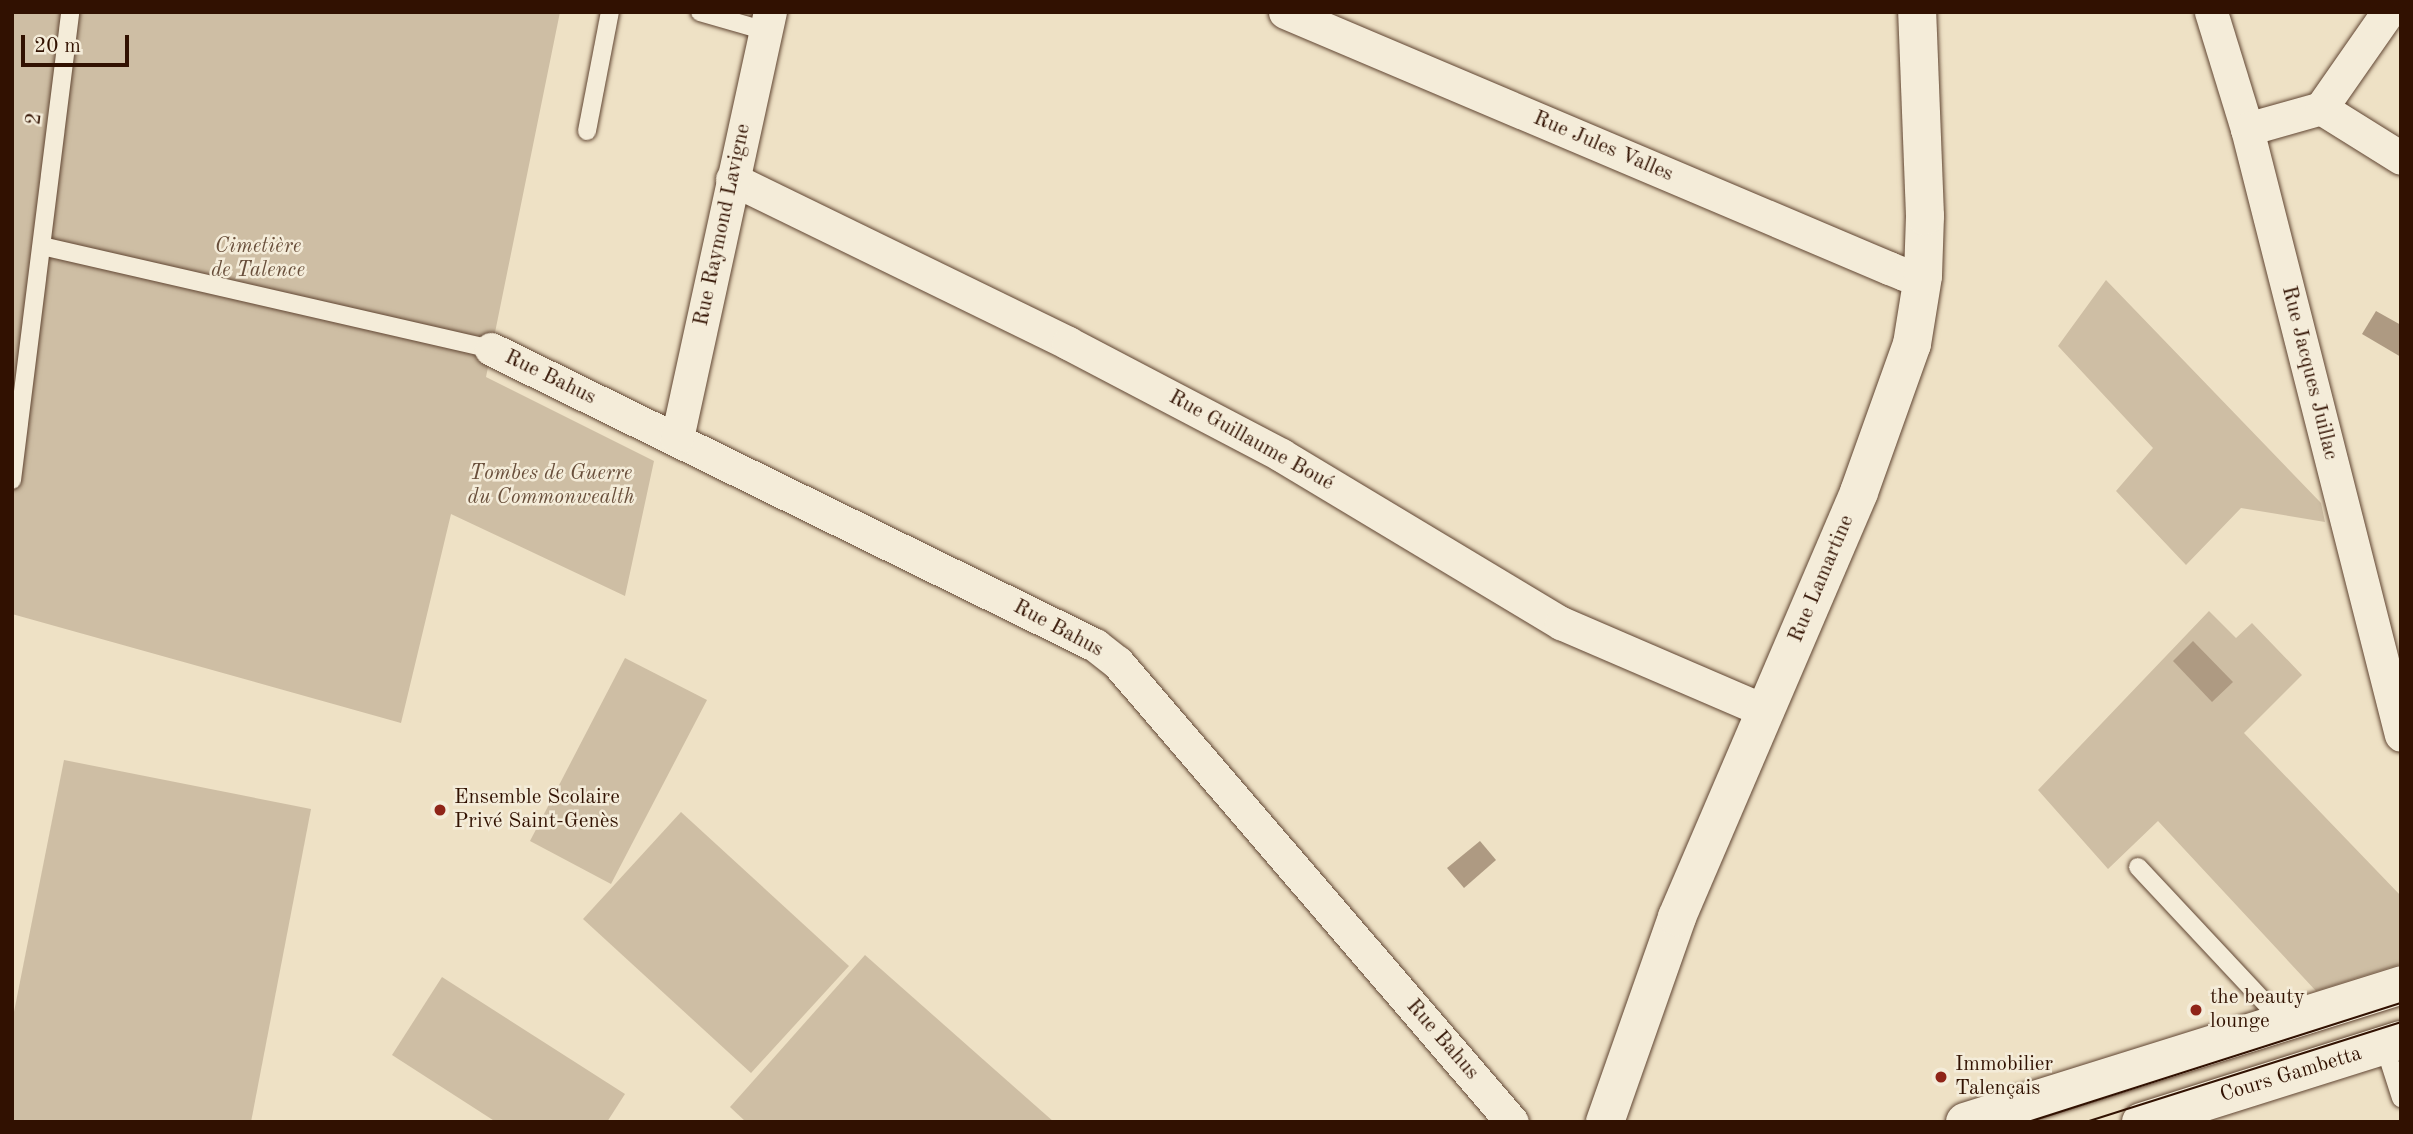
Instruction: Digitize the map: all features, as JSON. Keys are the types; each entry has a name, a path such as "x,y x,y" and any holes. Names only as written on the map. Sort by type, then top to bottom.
{"street":[{"name":"Rue Jules Valles","path":"1285,12 1889,268 1904,274 1923,276"},
{"name":"Rue Lamartine","path":"1605,1122 1677,917 1859,492 1912,344 1923,276 1925,216 1917,12"},
{"name":"Rue Jacques Juillac","path":"2211,12 2247,129 2295,321 2306,353 2396,728 2401,735"},
{"path":"2247,129 2321,108 2388,12"},
{"name":"Rue Raymond Lavigne","path":"677,438 768,22"},
{"path":"2321,108 2401,158"},
{"name":"Rue Guillaume Boué","path":"732,179 1068,343 1281,455 1561,623 1765,711"},
{"name":"Rue Bahus","path":"491,349 1095,645 1117,662 1512,1122"},
{"path":"1965,1122 2401,985"},
{"name":"Cours Gambetta","path":"2141,1122 2392,1043"}],"lane":[{"name":"2","path":"12,480 70,12"},
{"path":"587,131 610,12"},
{"path":"700,12 768,22"},
{"path":"43,246 491,349"},
{"path":"2138,867 2283,1022"},
{"path":"2392,1043 2401,1098"}],"green space":[{"name":"Cimetière de Talence","path":"12,12 560,12 486,377 654,461 625,596 451,514 401,723 12,614"},
{"path":"2106,280 2321,503 2325,522 2241,508 2186,565 2116,491 2153,448 2058,346"},
{"path":"2209,611 2236,638 2252,623 2302,675 2244,733 2401,896 2401,964 2316,991 2158,821 2108,869 2038,790"},
{"path":"625,658 707,700 611,884 530,841"},
{"path":"64,760 311,809 251,1122 12,1122 12,1022"},
{"path":"681,812 849,966 751,1073 583,919"},
{"path":"865,955 1054,1122 746,1122 730,1107"},
{"path":"442,977 625,1094 607,1122 496,1122 392,1055"}],"shaded area":[{"path":"2376,311 2401,325 2401,357 2362,334"},
{"path":"2193,641 2233,682 2212,702 2173,661"},
{"path":"1480,841 1496,860 1464,888 1447,868"}],"tram line":[{"path":"2028,1122 2401,1003"},
{"path":"2086,1122 2401,1022"}],"place":[{"name":"Ensemble Scolaire Privé Saint-Genès","path":"440,810"},
{"name":"the beauty lounge","path":"2196,1010"},
{"name":"Immobilier Talençais","path":"1941,1077"}],"park label":[{"name":"Tombes de Guerre du Commonwealth","path":"551,486"}]}
